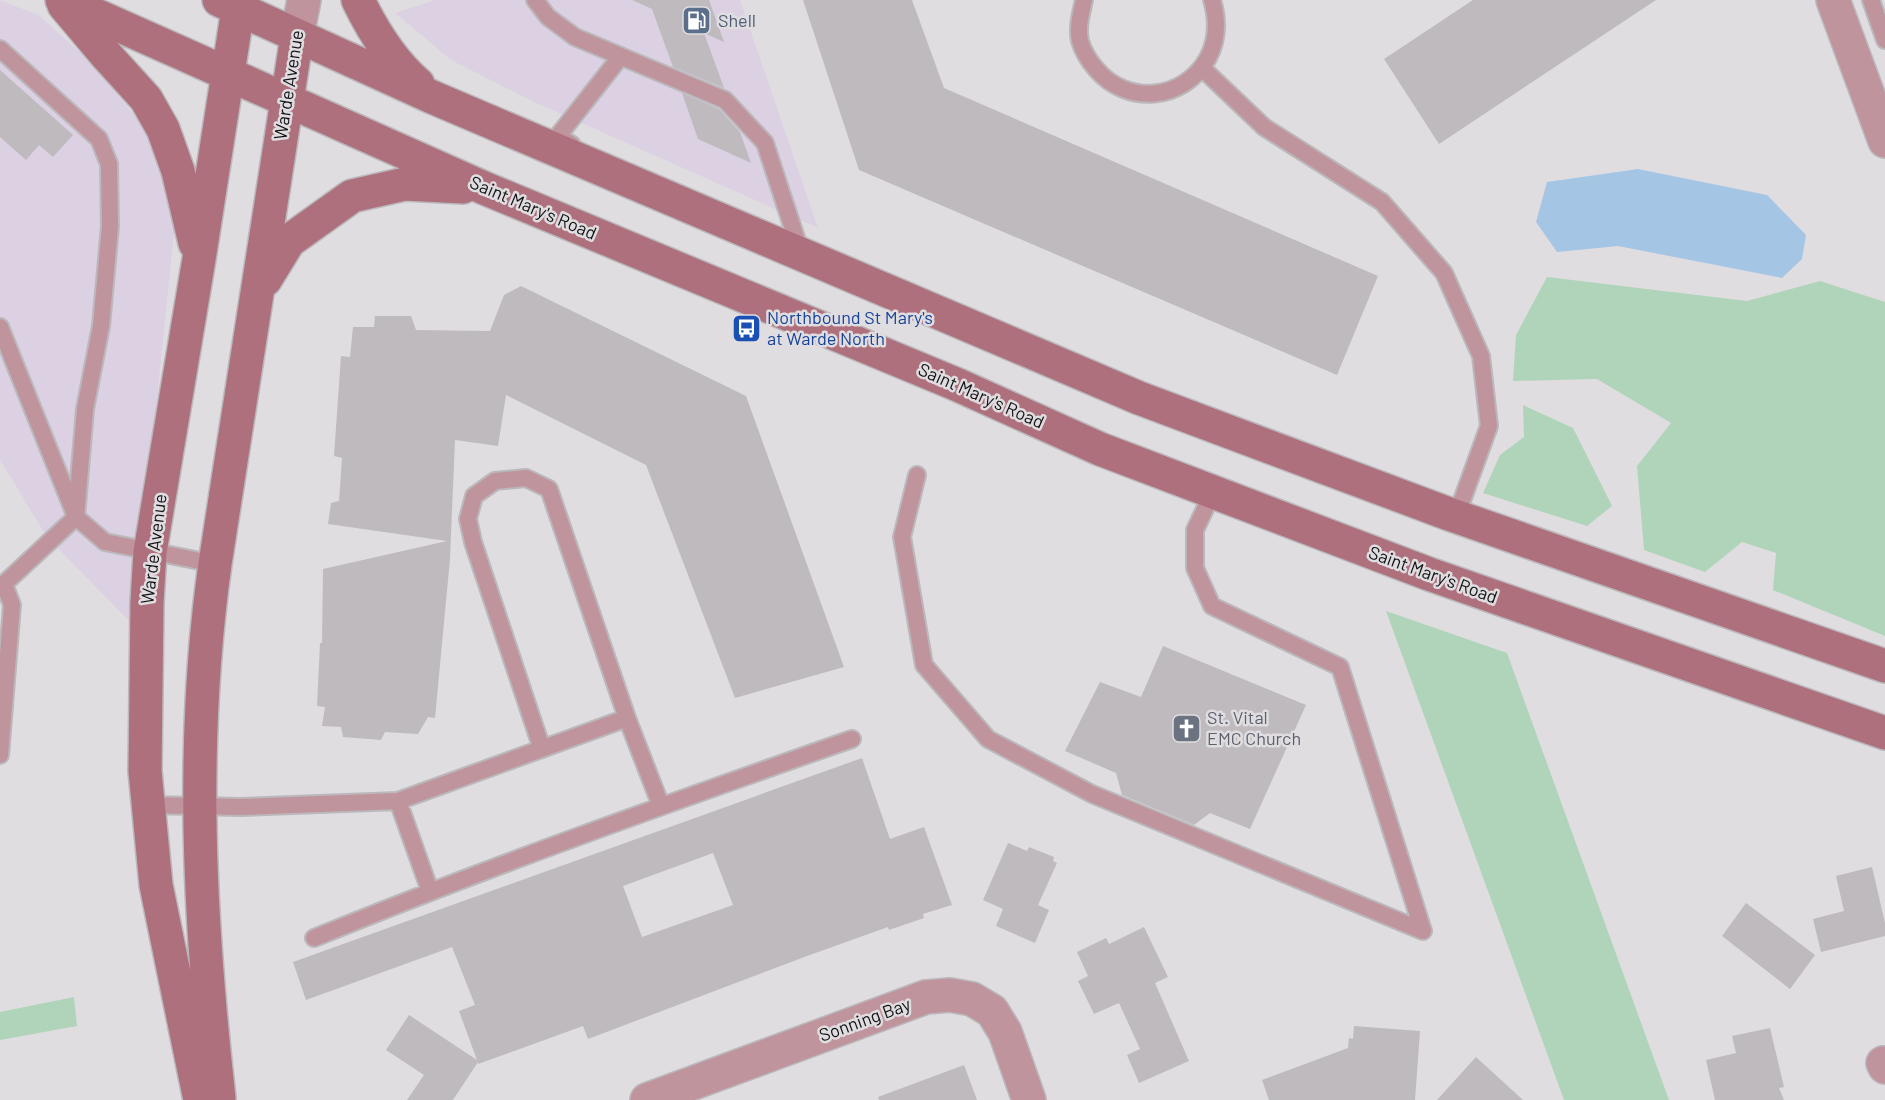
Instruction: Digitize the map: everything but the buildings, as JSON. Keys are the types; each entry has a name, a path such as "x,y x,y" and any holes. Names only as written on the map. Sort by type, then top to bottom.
{"main road":[{"name":"Saint Mary's Road","path":"61,0 484,188 947,380 1100,449 1428,574 1885,733"},
{"path":"61,0 112,63 146,99 163,129 178,171 199,259"},
{"path":"358,0 368,22 401,70 432,97"},
{"path":"232,3 297,36 432,97 1139,398 1456,517 1885,666"},
{"name":"Warde Avenue","path":"200,1100 156,885 145,771 147,602 150,552 228,74 232,3"},
{"name":"Warde Avenue","path":"219,1100 211,1032 201,887 199,753 202,695 208,614 215,564 297,36"},
{"path":"257,295 289,241 351,196 405,184 484,188"}],"street":[{"name":"Warde Avenue","path":"297,36 304,0"},
{"path":"1833,0 1885,141"},
{"name":"Sonning Bay","path":"647,1100 926,997 950,995 972,999 992,1011 1005,1032 1029,1100"}],"lane":[{"path":"536,0 548,16 575,38 725,100 765,143 801,253"},
{"path":"1084,0 1079,20 1080,42 1089,62 1104,78 1122,90 1144,94 1166,92 1186,83 1202,68 1213,48 1217,25 1212,0"},
{"path":"1871,0 1885,40"},
{"path":"0,49 99,139 109,164 110,226 102,315 85,409 76,517 4,584 12,605 0,755"},
{"path":"617,175 558,136 621,56"},
{"path":"1202,68 1264,127 1382,202 1444,273 1481,356 1489,426 1456,517"},
{"path":"0,327 76,517 105,542 215,564"},
{"path":"917,475 902,537 924,665 988,739 1092,794 1423,931 1340,667 1212,606 1195,568 1195,530 1213,492"},
{"path":"542,749 473,542 468,519 474,496 495,481 525,478 549,489 627,718 661,806"},
{"path":"149,805 240,807 398,801 627,718"},
{"path":"314,938 430,891 852,739"},
{"path":"398,801 430,891"}],"shaded area":[{"path":"0,0 38,15 88,59 144,127 176,212 134,626 47,537 0,460"},
{"path":"435,0 740,0 818,228 534,102 451,60 395,13"}],"green space":[{"path":"1547,277 1747,301 1820,281 1885,302 1885,636 1773,590 1776,553 1742,542 1705,572 1644,550 1637,466 1671,423 1597,379 1513,381 1516,335"},
{"path":"1523,405 1573,428 1612,506 1587,526 1483,493 1500,455 1524,437"},
{"path":"1386,611 1507,653 1669,1100 1564,1100"},
{"path":"74,997 77,1026 0,1040 0,1012"}],"water":[{"path":"1638,169 1767,195 1806,235 1802,259 1782,278 1618,246 1557,252 1536,222 1547,182"}],"place":[{"name":"Shell","path":"697,21"},
{"name":"Northbound St Mary's at Warde North","path":"746,328"},
{"name":"St. Vital EMC Church","path":"1186,728"}]}
